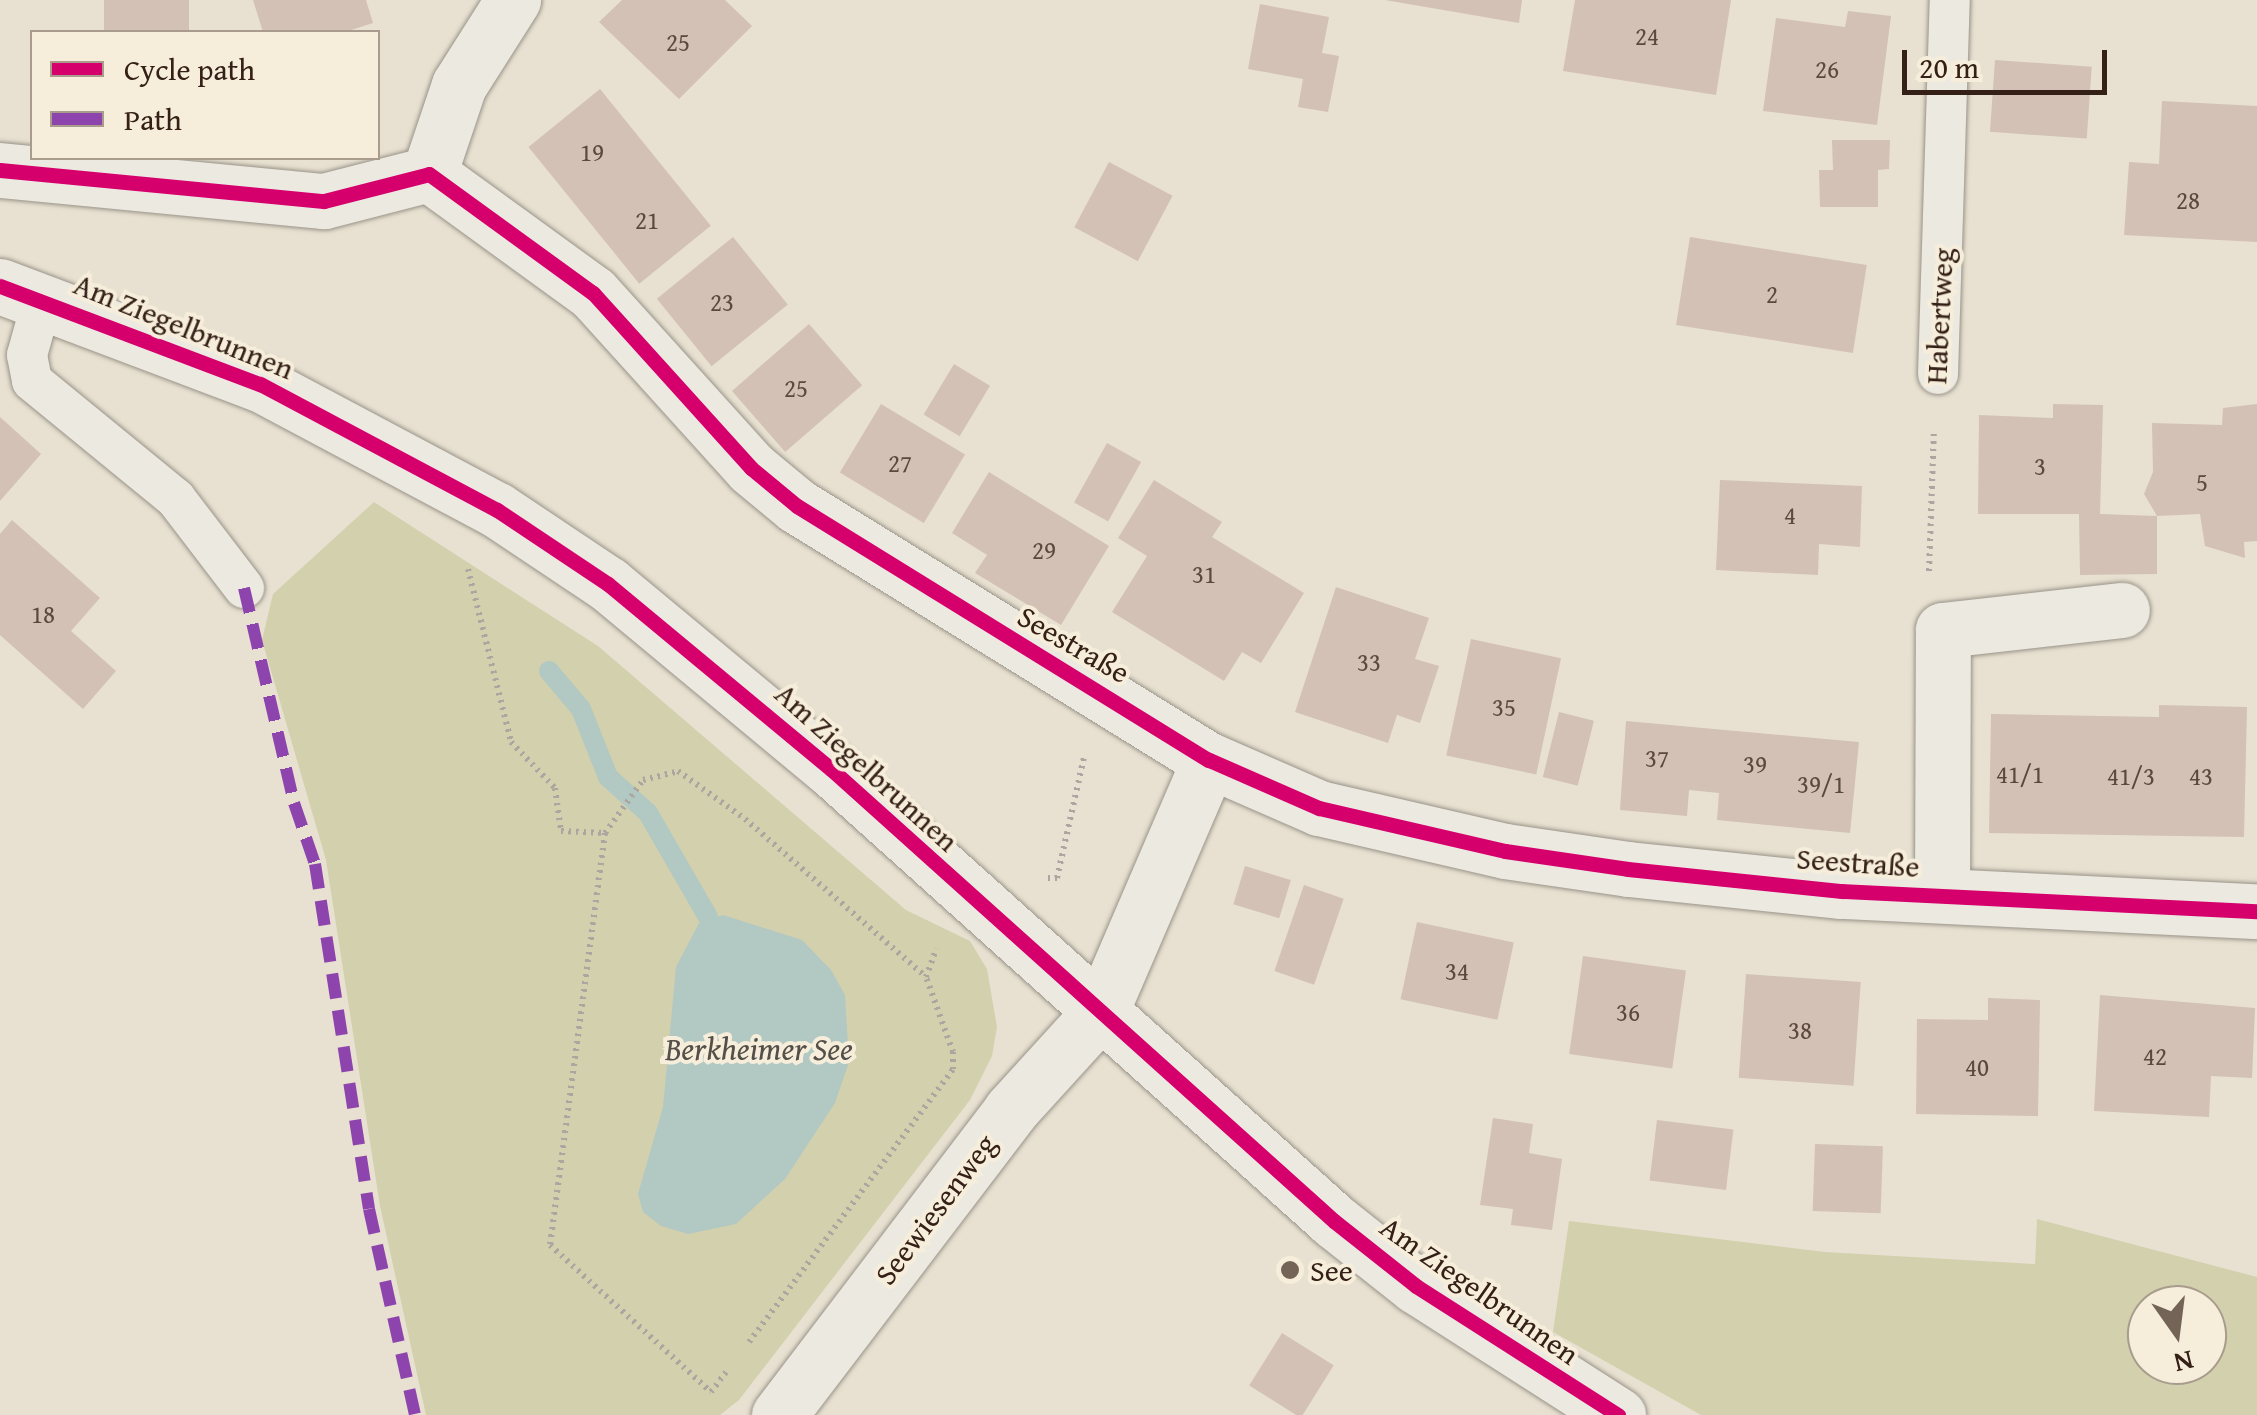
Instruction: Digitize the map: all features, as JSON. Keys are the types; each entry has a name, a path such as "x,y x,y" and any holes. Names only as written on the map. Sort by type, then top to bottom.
{"street":[{"path":"0,170 324,201 429,174 459,85 513,0"},
{"name":"Seestraße","path":"429,174 593,293 751,468 797,506 948,604 1100,688 1209,760 1318,808 1505,851 1751,882 2257,910"},
{"name":"Am Ziegelbrunnen","path":"21,292 260,384 497,510 608,584 705,661 1416,1286 1618,1415"},
{"path":"1942,895 1943,630 2122,610"},
{"path":"1101,1011 1209,760"},
{"name":"Seewiesenweg","path":"779,1415 1011,1110 1101,1011"}],"lane":[{"name":"Habertweg","path":"1938,374 1950,0"},
{"path":"21,292 32,382 176,499 244,588"}],"path":[{"path":"497,510 467,568 511,742 555,788 561,831 604,833"},
{"path":"926,978 942,934 1010,862 1037,877 1057,878 1100,688"},
{"path":"734,1361 712,1392 550,1244 604,833 642,780 678,771 745,819 926,978 953,1052 953,1069 746,1346"}],"shaded area":[{"path":"374,502 598,646 906,910 970,941 987,969 997,1027 992,1056 970,1100 739,1400 720,1415 426,1415 380,1206 326,860 262,640 273,594"},
{"path":"2037,1219 2257,1277 2257,1415 1701,1415 1553,1332 1569,1221 1825,1252 2035,1264"}],"water":[{"name":"Berkheimer See","path":"723,915 802,940 831,970 845,995 849,1062 835,1103 785,1179 736,1224 688,1234 661,1226 643,1212 638,1194 663,1107 676,967 699,923"}],"building":[{"path":"104,0 189,0 189,30 104,30"},
{"path":"253,0 366,0 373,23 351,30 262,30"},
{"path":"622,0 725,0 752,26 679,99 599,22"},
{"path":"1385,0 1522,0 1519,23"},
{"path":"1575,0 1731,0 1716,95 1563,71"},
{"path":"1260,4 1329,17 1322,53 1339,56 1328,112 1298,107 1303,79 1248,69"},
{"path":"1848,11 1891,16 1877,125 1763,111 1776,18 1845,27"},
{"path":"1995,60 2092,67 2087,139 1990,132"},
{"path":"600,89 711,226 639,284 529,147"},
{"path":"2162,101 2257,106 2257,242 2124,235 2129,162 2159,164"},
{"path":"1832,140 1890,140 1889,169 1878,170 1878,207 1820,207 1819,170 1833,170"},
{"path":"1109,162 1173,196 1138,261 1074,227"},
{"path":"733,237 788,305 712,366 657,299"},
{"path":"1690,237 1867,265 1853,353 1676,325"},
{"path":"809,324 862,385 785,452 732,391"},
{"path":"954,364 990,386 960,436 924,415"},
{"path":"881,404 965,454 924,523 840,473"},
{"path":"2053,404 2103,405 2100,514 2157,516 2157,574 2080,575 2079,514 1978,514 1979,415 2053,418"},
{"path":"2257,404 2257,541 2244,542 2245,558 2205,546 2200,514 2157,516 2144,494 2153,472 2152,423 2222,425 2223,408"},
{"path":"0,417 41,454 0,501"},
{"path":"1107,443 1141,462 1108,521 1074,502"},
{"path":"989,472 1109,546 1061,625 975,573 987,555 952,533"},
{"path":"1154,480 1222,522 1212,537 1304,593 1261,663 1242,652 1224,681 1112,612 1147,556 1118,538"},
{"path":"1720,480 1862,486 1860,547 1819,544 1818,575 1716,570"},
{"path":"12,520 100,598 71,631 116,671 83,709 0,635 0,534"},
{"path":"1336,587 1429,618 1415,659 1439,666 1420,723 1397,715 1388,743 1295,712"},
{"path":"1471,639 1561,658 1536,775 1446,755"},
{"path":"2159,705 2247,707 2244,837 1989,833 1991,714 2159,717"},
{"path":"1559,712 1594,721 1578,786 1543,777"},
{"path":"1626,721 1859,742 1850,833 1717,820 1719,793 1689,790 1687,816 1620,810"},
{"path":"1245,866 1291,880 1279,918 1233,904"},
{"path":"1304,885 1344,899 1314,985 1274,971"},
{"path":"1417,922 1514,943 1497,1020 1401,999"},
{"path":"1583,956 1686,970 1672,1069 1569,1054"},
{"path":"1746,974 1861,982 1853,1086 1739,1078"},
{"path":"2100,995 2255,1008 2252,1078 2211,1076 2209,1117 2094,1111"},
{"path":"1988,998 2040,1000 2038,1116 1916,1114 1917,1019 1988,1020"},
{"path":"1493,1118 1533,1124 1529,1153 1562,1159 1552,1230 1511,1225 1513,1209 1480,1205"},
{"path":"1657,1120 1733,1129 1726,1190 1650,1181"},
{"path":"1815,1144 1883,1146 1881,1213 1813,1211"},
{"path":"1282,1333 1334,1365 1303,1415 1296,1415 1249,1386"}],"waterway":[{"path":"549,671 581,709 608,777 648,813 708,917"}],"marked path":[{"path":"244,588 294,803 315,864 369,1209 415,1415"}],"cycle path":[{"path":"0,170 324,201 429,174 593,293 751,468 797,506 1209,760 1319,808 1505,851 1628,869 1842,891 2257,911"},
{"path":"0,286 260,384 497,510 608,584 831,769 1334,1221 1416,1286 1618,1415"}],"place":[{"name":"See","path":"1290,1270"}]}
